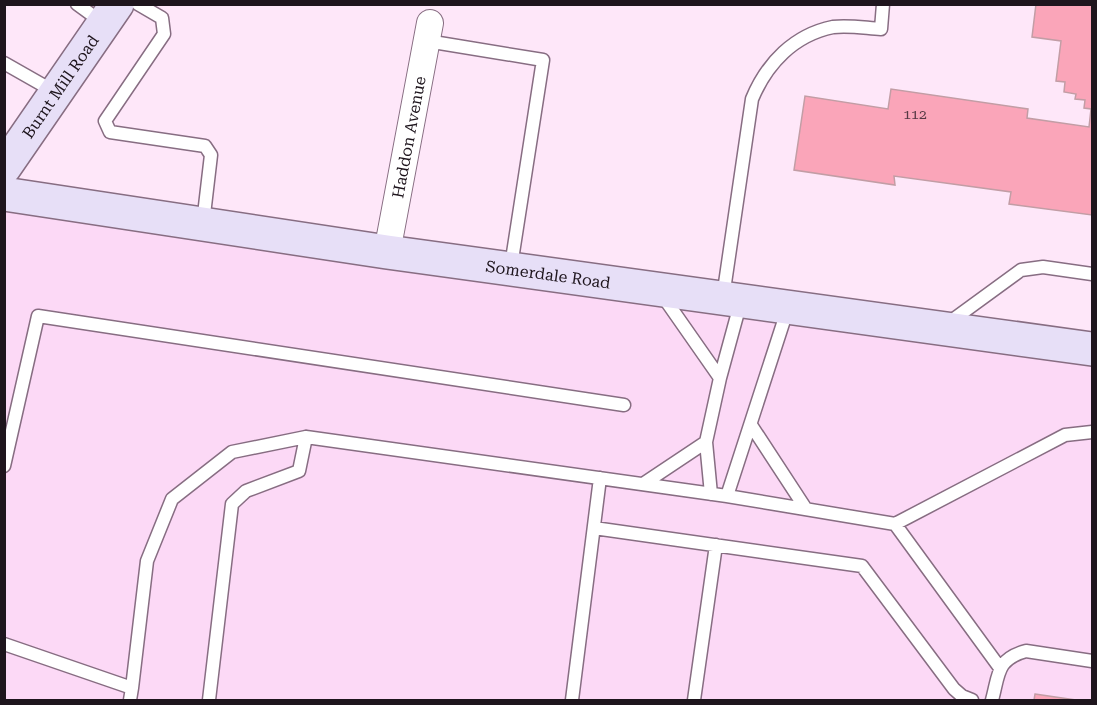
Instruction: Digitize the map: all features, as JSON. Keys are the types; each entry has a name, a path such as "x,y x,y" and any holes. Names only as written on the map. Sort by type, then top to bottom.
{"main road":[{"name":"Burnt Mill Road","path":"4,168 110,14"},
{"name":"Somerdale Road","path":"4,194 387,252 1092,349"}],"street":[{"name":"Haddon Avenue","path":"387,252 429,32"}],"lane":[{"path":"77,4 110,14"},
{"path":"138,4 162,18 164,34 105,121 110,132 205,146 211,155 203,224"},
{"path":"711,494 705,442 720,378 732,299 752,99 766,71 786,48 815,32 835,27 880,29 883,4"},
{"path":"429,32 543,60 511,269"},
{"path":"4,63 56,93"},
{"path":"942,328 1021,270 1043,267 1092,274"},
{"path":"658,289 720,378"},
{"path":"727,496 788,307"},
{"path":"4,466 38,316 624,405"},
{"path":"751,425 806,509"},
{"path":"130,700 147,561 172,499 232,452 306,437 727,496 895,524 1065,435 1092,432"},
{"path":"209,700 232,504 246,491 299,471 306,437"},
{"path":"643,484 705,442"},
{"path":"572,700 600,478"},
{"path":"895,524 1000,668"},
{"path":"594,528 862,566 954,689 962,696 972,700"},
{"path":"694,700 716,545"},
{"path":"4,644 132,688"},
{"path":"992,700 1000,668 1007,660 1026,651 1092,661"}],"shaded area":[{"path":"4,194 1092,349 1092,700 5,700"}],"building":[{"path":"1036,4 1092,4 1092,215 1009,204 1011,192 894,176 895,185 794,170 805,96 888,109 891,89 1028,109 1027,118 1089,127 1091,109 1084,108 1085,100 1075,99 1076,94 1064,92 1065,82 1056,81 1061,41 1032,37"},
{"path":"1035,694 1076,700 1034,700"}]}
